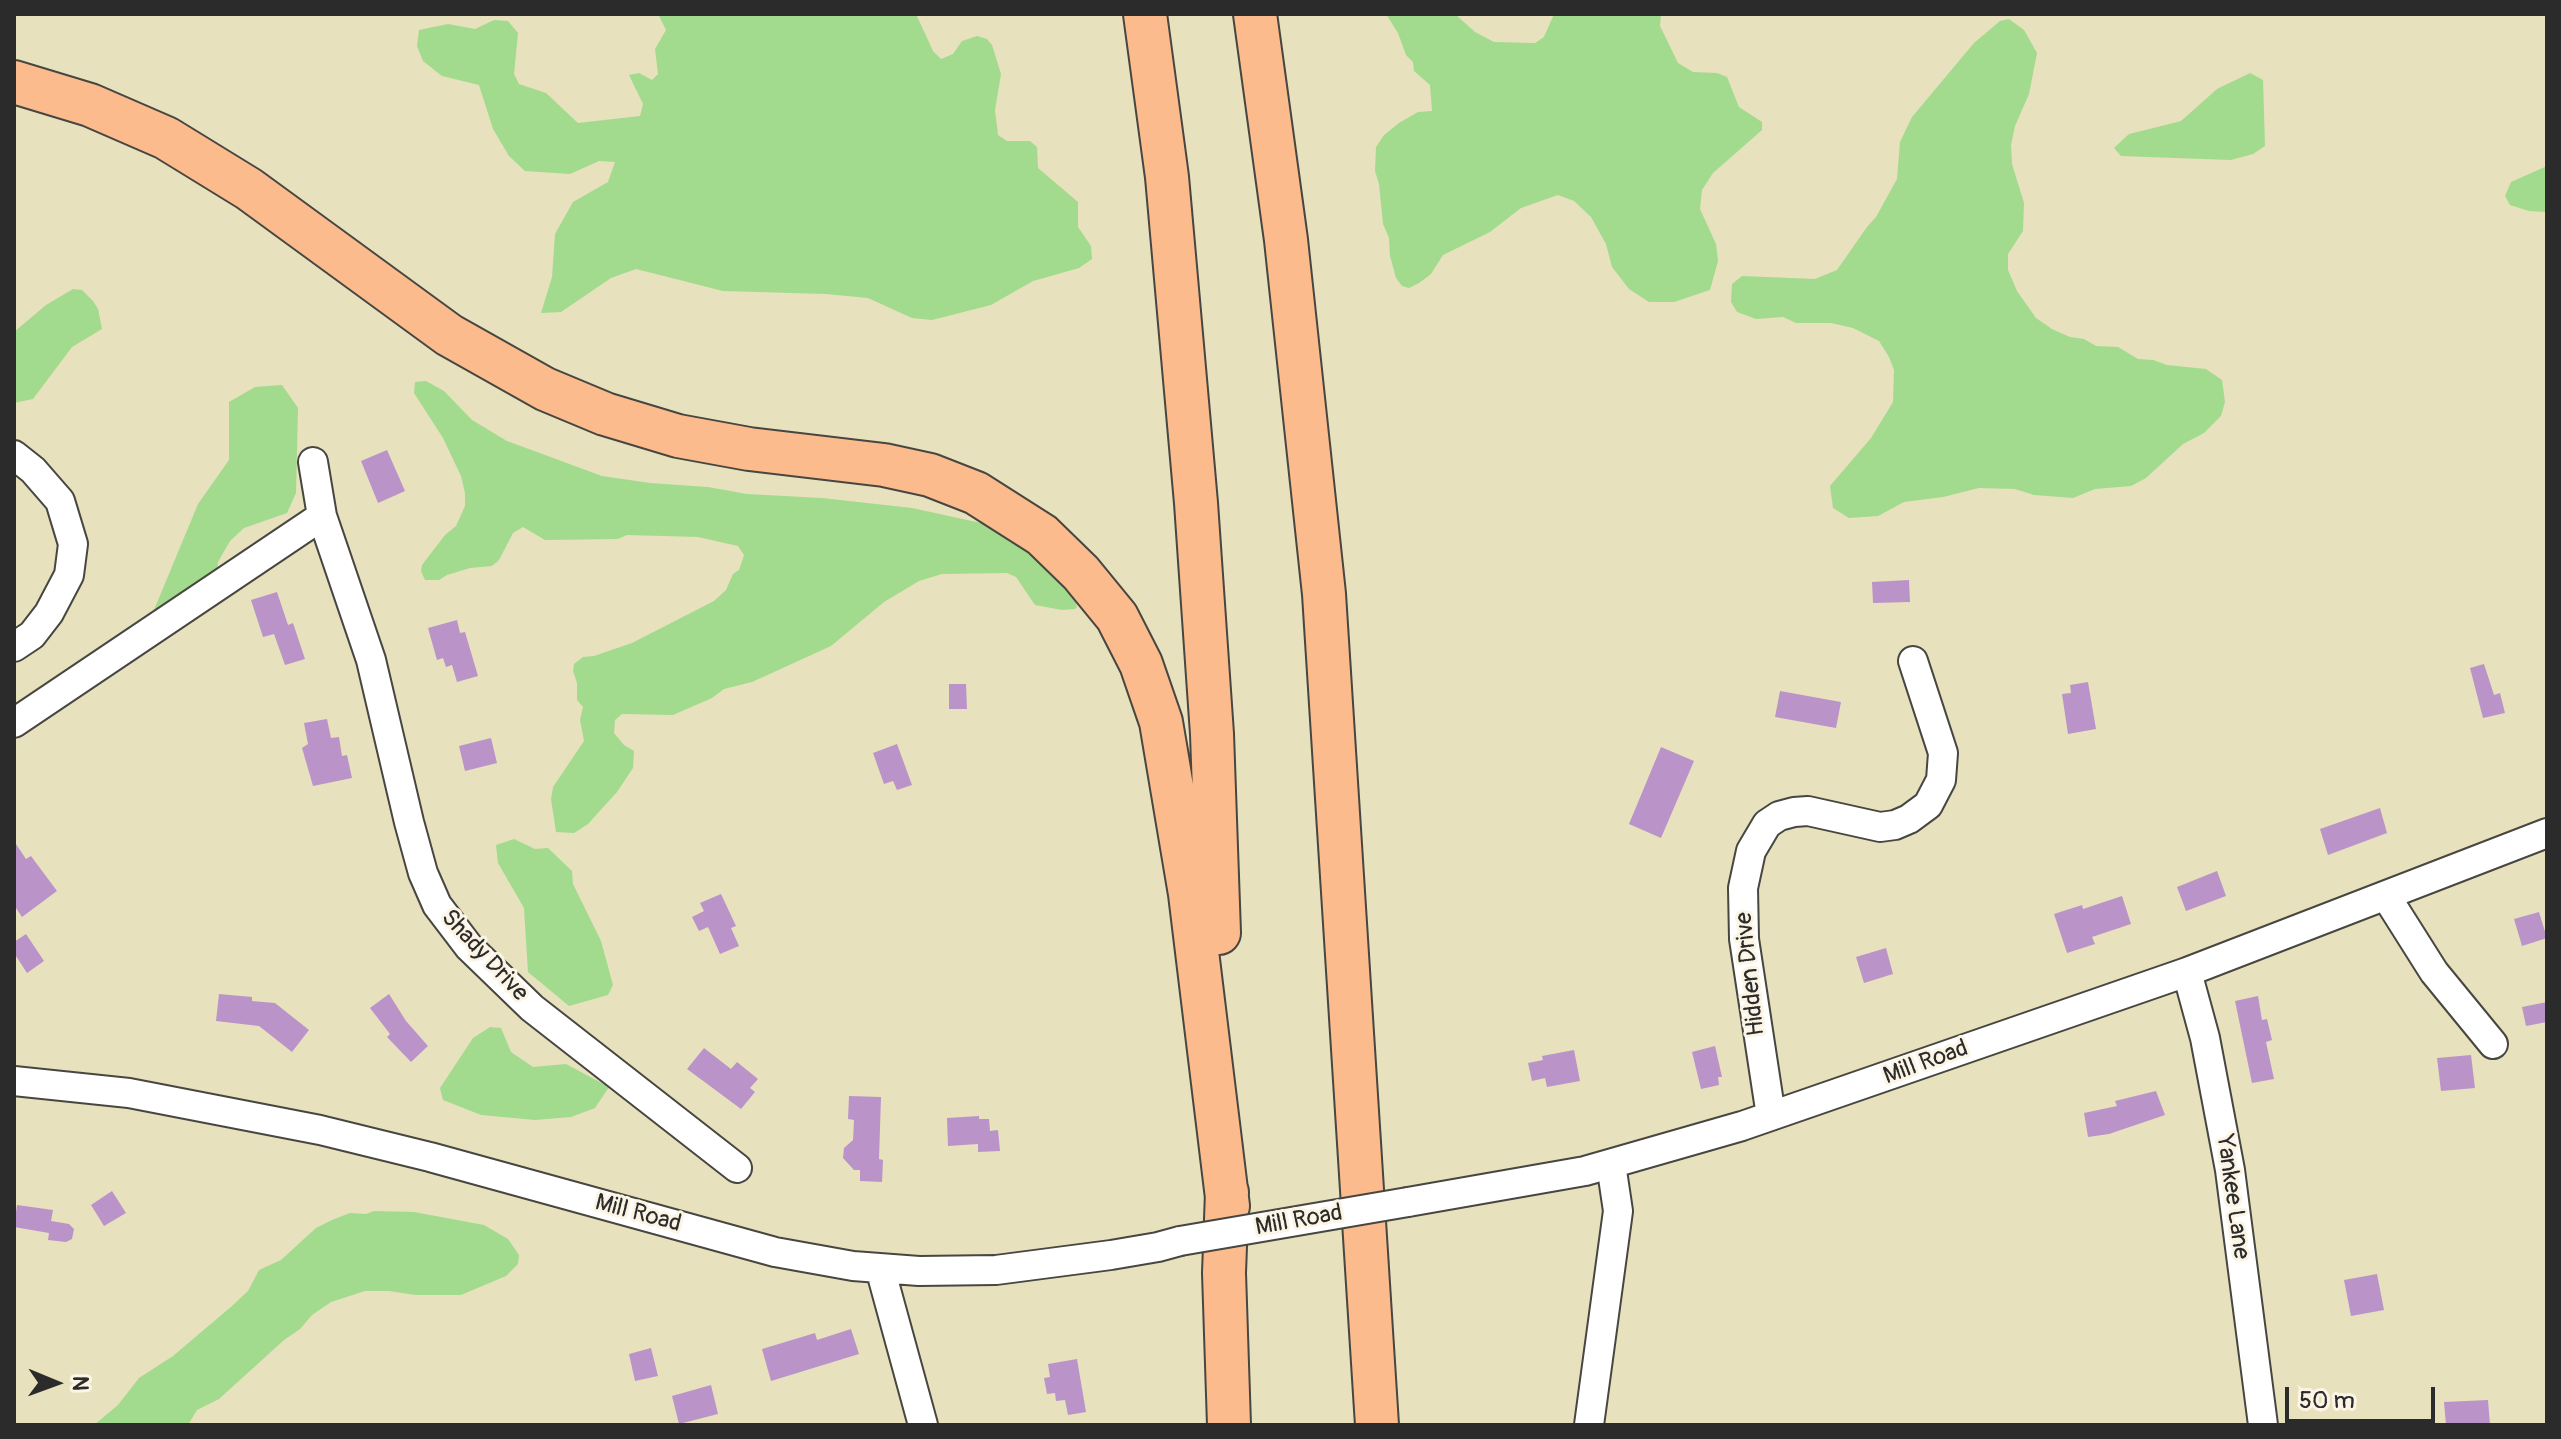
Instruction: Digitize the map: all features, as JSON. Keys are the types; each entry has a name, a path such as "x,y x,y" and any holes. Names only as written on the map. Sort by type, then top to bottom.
{"highway":[{"path":"1145,14 1167,177 1179,299 1210,704 1228,1206 1224,1273 1229,1425"},
{"path":"1255,14 1285,227 1323,580 1377,1425"},
{"path":"14,82 90,105 130,121 207,162 449,335 545,389 605,414 678,436 749,449 873,463 930,475 976,493 1042,535 1081,573 1117,617 1141,664 1161,722 1188,880 1228,1206"}],"street":[{"path":"14,455 33,470 60,501 73,544 69,575 49,613 32,635 14,647"},
{"name":"Shady Drive","path":"313,462 322,516 374,671 419,860 441,912 482,960 532,1008 737,1168"},
{"path":"14,723 322,516"},
{"name":"Hidden Drive","path":"1771,1116 1744,939 1743,888 1751,851 1767,824 1779,816 1794,812 1808,811 1880,827 1909,819 1928,805 1941,780 1943,753 1913,661"},
{"name":"Mill Road","path":"14,1081 129,1093 307,1127 430,1157 775,1252 880,1268 996,1270 1111,1255 1547,1179 1611,1164 1771,1116 2187,972 2547,833"},
{"path":"2386,896 2434,972 2493,1044"},
{"name":"Yankee Lane","path":"2187,972 2205,1038 2230,1170 2263,1425"},
{"path":"1589,1425 1618,1211 1611,1164"},
{"path":"880,1268 923,1425"}],"green space":[{"path":"658,14 916,14 933,51 941,59 953,54 962,41 977,36 987,39 992,45 1001,74 995,110 998,135 1007,141 1030,141 1037,147 1038,168 1078,202 1078,227 1091,246 1092,259 1079,268 1033,281 991,305 932,320 912,318 868,298 723,291 636,269 611,278 561,312 541,313 552,277 555,234 573,202 608,182 615,162 599,161 570,174 525,171 509,156 493,129 479,85 442,76 423,61 417,46 419,30 448,24 475,29 494,20 508,21 518,33 514,74 519,84 546,93 578,123 640,116 643,104 629,75 639,73 652,80 658,74 655,49 666,30"},
{"path":"1386,14 1455,14 1475,32 1494,42 1535,43 1544,37 1554,14 1661,14 1660,26 1678,63 1693,72 1717,73 1727,77 1739,107 1762,122 1762,130 1713,173 1702,190 1700,209 1716,244 1718,261 1710,290 1674,302 1649,302 1629,289 1612,267 1606,244 1591,217 1574,201 1558,195 1521,208 1490,232 1443,255 1431,274 1419,283 1409,288 1402,286 1396,278 1389,238 1383,224 1375,171 1376,147 1384,135 1399,123 1418,112 1432,111 1430,85 1414,71 1413,62 1406,55 1398,33"},
{"path":"2009,19 2024,30 2037,53 2029,94 2015,126 2011,145 2012,164 2024,203 2023,231 2008,254 2008,270 2017,291 2036,318 2070,337 2084,339 2096,346 2118,347 2138,359 2206,369 2222,380 2225,402 2221,416 2204,433 2183,444 2146,478 2131,486 2095,489 2073,498 2034,495 2015,489 1979,488 1904,502 1878,516 1849,518 1833,508 1830,486 1871,438 1893,402 1894,370 1889,357 1879,341 1853,328 1831,323 1796,323 1783,317 1756,319 1737,312 1731,302 1732,284 1742,276 1815,279 1837,270 1876,217 1897,179 1900,142 1912,117 1974,43 2000,21"},
{"path":"2250,73 2263,80 2265,146 2253,154 2231,160 2121,156 2114,148 2129,134 2181,121 2217,89"},
{"path":"2547,166 2547,212 2510,205 2505,196 2511,182"},
{"path":"73,289 82,290 93,301 102,329 72,347 33,399 14,403 14,332 46,305"},
{"path":"426,381 444,391 472,420 507,441 602,476 747,494 912,508 1004,528 1066,566 1077,607 1062,610 1035,605 1016,577 1007,573 942,574 919,581 884,602 831,646 752,682 724,689 712,698 673,715 622,714 615,720 614,733 634,751 633,768 617,792 588,824 574,833 556,832 551,799 553,787 584,741 580,720 583,707 577,700 574,664 583,657 632,643 714,601 726,590 733,574 739,570 744,555 738,546 698,537 627,535 618,539 545,540 523,527 513,533 499,560 492,566 470,568 439,580 425,580 422,565 456,526 465,506 461,476 443,438 414,393 415,382"},
{"path":"282,385 298,408 296,493 287,513 244,528 230,541 218,562 216,586 159,620 154,610 198,504 229,460 229,402 255,387"},
{"path":"514,839 535,849 548,848 572,871 573,884 601,941 613,985 608,995 569,1006 528,972 524,908 498,863 496,845"},
{"path":"490,1027 501,1028 511,1052 533,1067 566,1064 609,1087 595,1108 571,1117 535,1120 481,1115 443,1100 440,1088 473,1038"},
{"path":"414,1212 484,1225 508,1239 519,1255 518,1264 506,1276 461,1295 365,1291 331,1302 312,1315 219,1399 197,1410 188,1425 94,1425 118,1405 139,1378 173,1356 248,1291 259,1270 281,1260 316,1228 350,1213"}],"building":[{"path":"387,450 405,491 378,503 361,461"},
{"path":"1909,580 1910,602 1873,603 1872,582"},
{"path":"277,592 288,625 293,623 305,659 285,665 274,634 263,637 251,600"},
{"path":"457,620 460,633 465,632 478,676 457,682 452,665 446,667 443,658 437,660 428,628"},
{"path":"2484,664 2494,695 2500,693 2505,713 2483,718 2470,668"},
{"path":"2088,682 2096,729 2068,734 2062,694 2071,693 2070,685"},
{"path":"949,684 966,684 967,709 949,709"},
{"path":"1780,691 1841,702 1836,728 1775,717"},
{"path":"327,719 331,738 339,737 342,756 347,755 352,778 313,786 302,748 308,744 304,723"},
{"path":"491,738 497,763 465,771 459,746"},
{"path":"897,744 912,785 897,790 893,781 884,784 873,753"},
{"path":"1661,747 1694,761 1661,838 1629,824"},
{"path":"2380,808 2387,833 2328,855 2320,829"},
{"path":"14,841 26,859 31,856 57,891 22,917 14,905"},
{"path":"2217,871 2226,896 2186,911 2177,887"},
{"path":"721,894 736,926 731,928 739,946 720,954 708,927 699,931 692,917 704,911 700,903"},
{"path":"2122,896 2131,924 2092,937 2095,944 2067,953 2054,914 2082,905 2083,909"},
{"path":"2539,912 2547,938 2522,946 2514,919"},
{"path":"26,934 44,961 27,973 14,953 14,942"},
{"path":"1886,948 1893,974 1864,983 1856,957"},
{"path":"219,994 275,1003 309,1030 292,1052 259,1026 216,1021"},
{"path":"389,994 406,1021 428,1046 411,1062 387,1037 390,1034 370,1008"},
{"path":"2258,996 2262,1020 2267,1019 2272,1040 2266,1042 2274,1079 2252,1083 2235,1001"},
{"path":"2547,1002 2547,1022 2526,1026 2522,1007"},
{"path":"1715,1046 1722,1077 1718,1077 1719,1085 1701,1089 1692,1052"},
{"path":"704,1048 731,1069 737,1062 758,1079 750,1088 755,1092 741,1109 687,1069"},
{"path":"1574,1050 1580,1081 1547,1087 1545,1078 1532,1081 1528,1063 1543,1060 1542,1056"},
{"path":"2471,1055 2475,1088 2441,1091 2437,1058"},
{"path":"2156,1091 2165,1115 2109,1134 2088,1137 2084,1113 2117,1106 2115,1101"},
{"path":"849,1096 881,1097 879,1159 883,1160 882,1182 860,1181 860,1170 854,1170 843,1158 844,1148 853,1140 854,1120 848,1119"},
{"path":"979,1116 979,1119 989,1119 990,1131 998,1130 1000,1151 978,1152 978,1144 948,1146 947,1118"},
{"path":"112,1191 126,1213 104,1226 91,1205"},
{"path":"17,1205 53,1210 51,1221 69,1224 74,1229 72,1239 66,1242 48,1240 49,1233 14,1227"},
{"path":"2377,1274 2384,1310 2351,1316 2344,1280"},
{"path":"851,1329 859,1354 771,1381 762,1349 815,1333 817,1340"},
{"path":"651,1348 658,1376 635,1381 629,1354"},
{"path":"1077,1359 1086,1412 1068,1415 1065,1400 1056,1401 1055,1393 1047,1394 1044,1378 1050,1377 1048,1364"},
{"path":"711,1385 718,1414 679,1424 672,1396"},
{"path":"2488,1400 2490,1425 2446,1425 2444,1402"}]}
